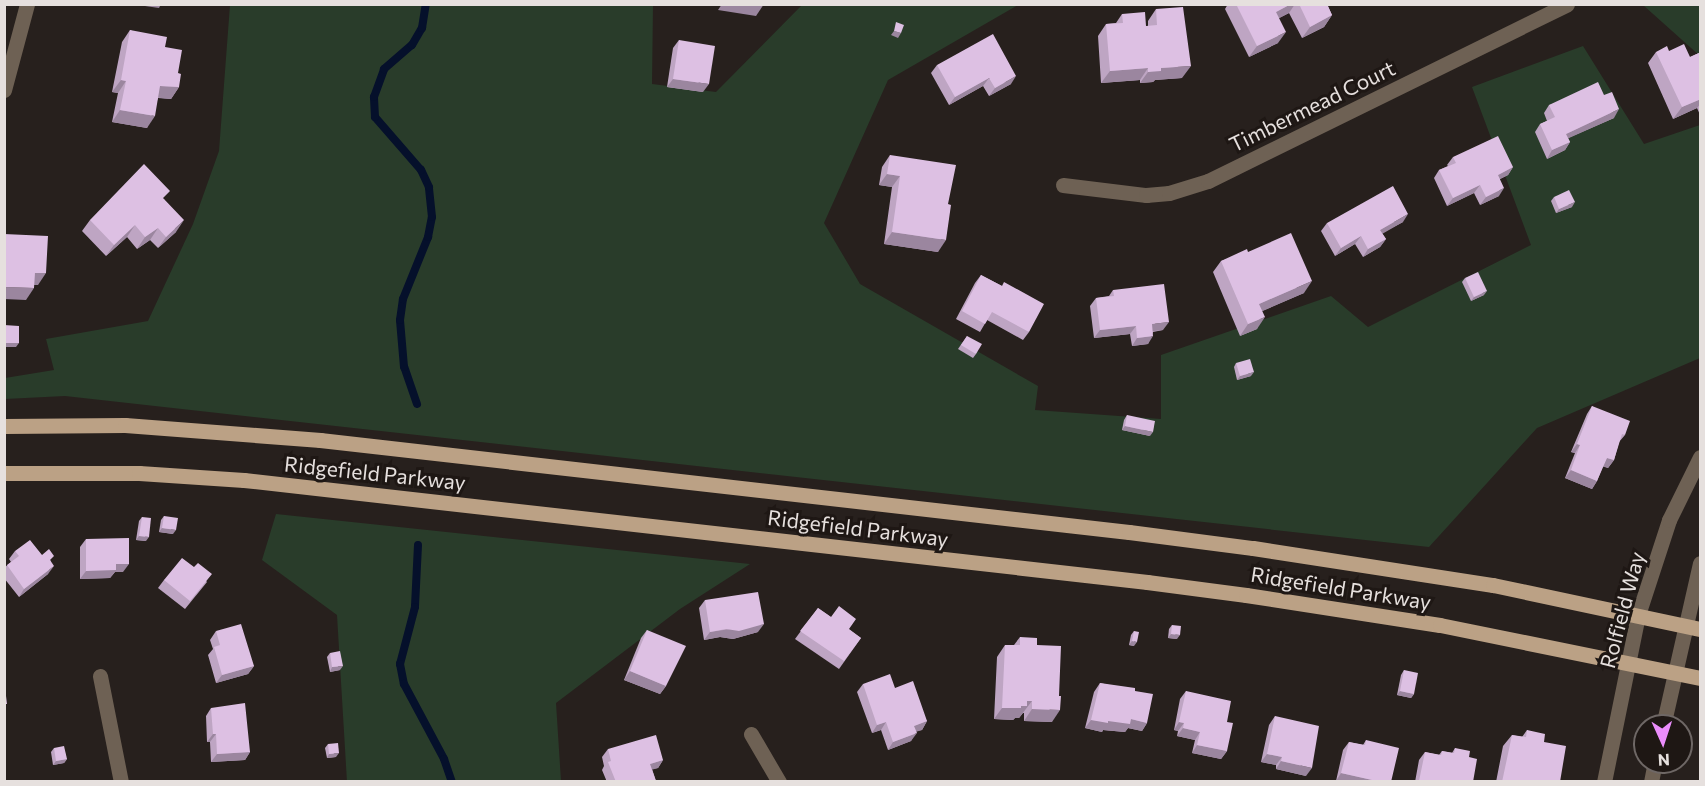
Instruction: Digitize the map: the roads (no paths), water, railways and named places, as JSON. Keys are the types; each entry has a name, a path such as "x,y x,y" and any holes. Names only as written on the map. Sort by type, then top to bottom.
{"main road":[{"name":"Ridgefield Parkway","path":"4,426 136,426 320,440 1129,532 1493,585 1694,627"},
{"name":"Ridgefield Parkway","path":"4,473 139,473 244,480 1136,581 1376,614 1701,678"}],"street":[{"path":"4,90 27,4"},
{"name":"Timbermead Court","path":"1063,185 1146,195 1168,193 1208,181 1549,8 1567,4"},
{"name":"Rolfield Way","path":"1604,782 1638,615 1669,520 1701,457"},
{"path":"1666,714 1675,672 1694,627 1701,563"},
{"path":"100,676 121,782"},
{"path":"751,734 779,782"}],"waterway":[{"path":"417,404 404,367 400,320 403,299 428,237 432,217 429,187 421,170 375,117 374,97 384,69 412,45 422,28 426,4"},
{"path":"418,545 415,607 400,664 404,684 444,759 452,782"}]}
